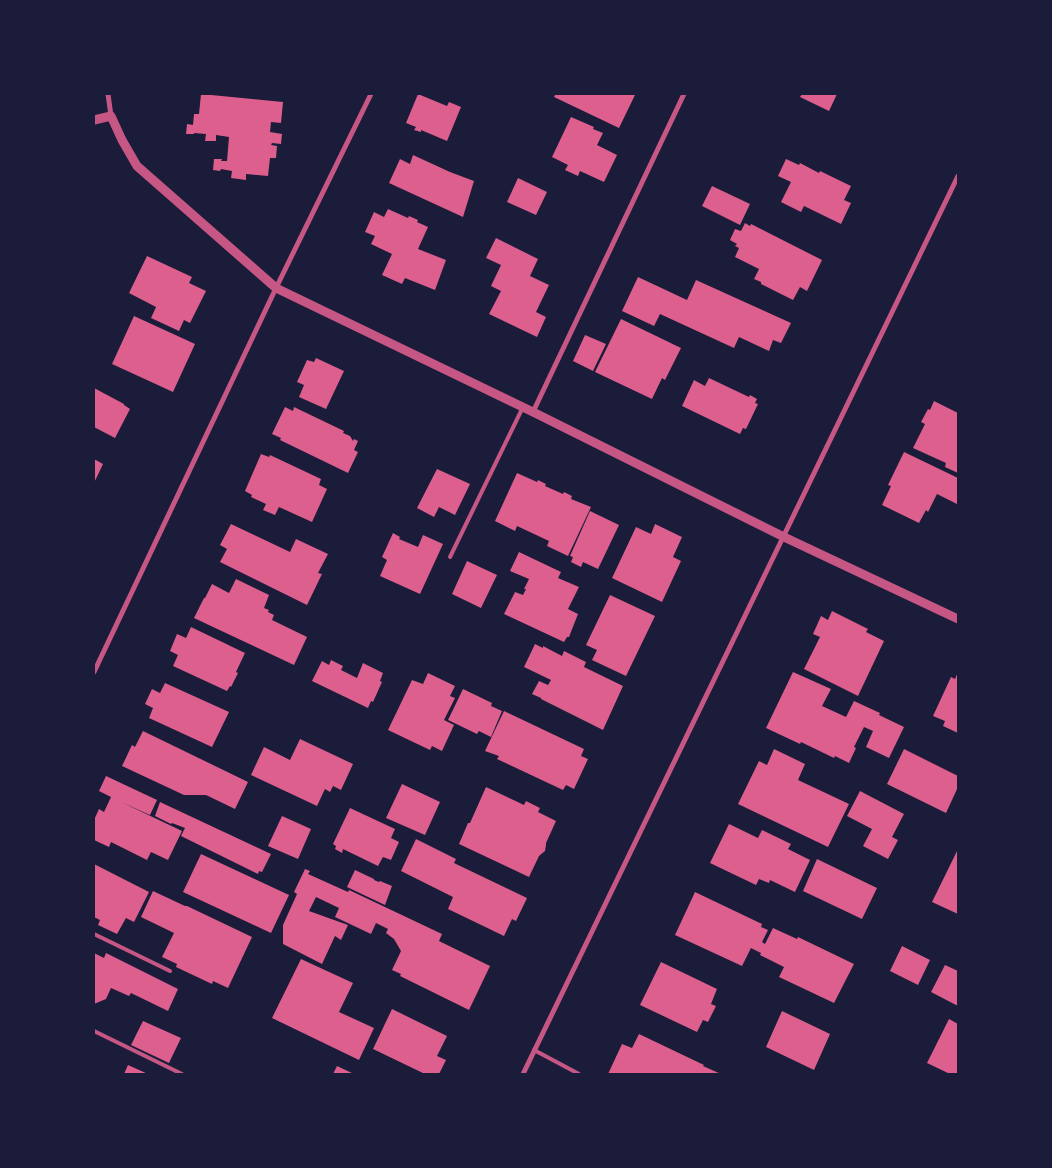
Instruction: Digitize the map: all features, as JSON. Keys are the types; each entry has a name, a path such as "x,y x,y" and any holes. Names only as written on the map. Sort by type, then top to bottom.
{"street":[{"path":"108,94 111,116 137,166 276,288 523,407 784,537 958,619"},
{"path":"94,672 276,288 371,94"},
{"path":"533,412 684,94"},
{"path":"94,120 111,116"},
{"path":"523,1074 958,176"}],"lane":[{"path":"450,557 523,407"},
{"path":"94,934 170,971"},
{"path":"94,1031 182,1074"},
{"path":"534,1050 579,1074"}],"building":[{"path":"201,94 283,102 281,123 271,122 270,132 282,134 281,144 272,143 271,145 277,146 276,158 270,158 268,176 246,174 246,180 231,178 232,171 213,170 214,159 227,161 229,137 216,135 216,141 205,141 206,134 186,134 187,124 193,125 194,114 199,114"},
{"path":"418,94 447,106 449,102 461,107 447,141 421,130 421,132 414,130 416,127 406,123"},
{"path":"552,94 635,95 619,128 554,97 555,95"},
{"path":"802,94 837,94 829,111 800,97"},
{"path":"571,117 603,133 597,145 617,155 604,182 580,171 578,176 565,170 568,165 552,157"},
{"path":"413,155 474,181 463,217 389,183 400,159 410,164"},
{"path":"786,159 799,165 800,163 819,173 820,171 851,186 844,200 851,203 841,224 804,206 801,212 781,202 791,182 778,176"},
{"path":"518,178 547,192 536,215 507,202"},
{"path":"712,186 750,204 740,225 702,206"},
{"path":"388,209 408,218 409,216 418,220 417,222 428,227 418,249 446,260 435,290 405,278 402,284 382,275 392,254 371,244 375,236 365,232 374,212 384,217"},
{"path":"745,223 750,226 751,224 822,260 807,291 800,287 793,300 754,279 759,269 735,257 739,248 735,246 737,244 730,240 735,229 741,231"},
{"path":"496,238 538,259 530,276 549,285 536,312 546,317 537,337 489,314 501,291 491,286 501,265 486,258"},
{"path":"147,256 192,277 189,283 206,291 190,323 184,320 179,331 151,318 156,307 129,293"},
{"path":"638,277 687,300 696,280 791,323 781,343 773,340 769,351 739,337 734,348 660,314 654,326 622,311"},
{"path":"134,316 195,344 173,392 112,364"},
{"path":"621,319 681,348 665,380 662,378 652,399 595,372"},
{"path":"585,335 606,344 593,371 573,361"},
{"path":"316,358 344,371 326,409 299,397 304,385 297,382 307,360 314,362"},
{"path":"709,378 757,399 755,403 758,404 746,429 743,428 740,434 682,406 694,380 705,386"},
{"path":"94,388 130,409 115,438 94,427"},
{"path":"934,401 958,413 958,473 945,467 946,463 913,448 925,424 921,422"},
{"path":"285,407 293,411 294,407 344,431 343,433 350,436 353,441 354,439 358,441 354,450 358,452 348,473 280,440 281,438 272,434"},
{"path":"904,452 958,478 957,504 937,494 928,512 926,510 919,523 882,505 891,486 888,485"},
{"path":"261,454 269,457 270,455 321,479 319,485 327,489 312,522 279,507 275,515 263,510 266,504 251,497 252,495 245,491"},
{"path":"94,459 103,464 94,483"},
{"path":"437,469 470,484 455,515 439,507 434,517 417,508"},
{"path":"517,473 537,482 538,480 546,484 545,486 563,494 564,492 572,496 571,499 591,507 568,556 547,546 549,541 517,526 515,531 495,521"},
{"path":"590,511 619,525 598,569 583,562 581,567 571,562 573,557 570,556"},
{"path":"231,524 290,552 296,539 328,554 318,573 322,574 307,605 220,562 227,549 220,545"},
{"path":"655,524 682,537 673,557 681,561 662,602 612,578 636,527 651,534"},
{"path":"393,533 400,537 399,539 418,547 423,535 443,544 420,594 380,576 387,560 382,557"},
{"path":"519,552 561,572 558,578 579,587 568,609 578,614 569,637 564,642 504,614 515,592 523,595 529,579 510,571"},
{"path":"467,561 497,575 481,608 452,594"},
{"path":"236,579 269,595 264,608 274,615 272,620 307,637 294,665 194,618 212,584 229,593"},
{"path":"610,595 655,616 626,676 592,660 597,650 586,645"},
{"path":"832,611 868,629 866,632 884,641 858,696 804,669 820,637 813,634 821,616 828,620"},
{"path":"191,627 245,653 236,672 238,673 227,691 173,666 178,655 170,651 177,634 186,638"},
{"path":"535,644 562,656 564,651 586,662 584,667 623,686 603,730 532,694 539,681 548,685 551,680 524,667"},
{"path":"331,660 343,666 341,670 357,678 363,663 383,673 380,681 382,682 373,702 371,701 368,708 312,681 322,661 329,665"},
{"path":"793,672 831,689 822,706 846,717 854,701 904,727 889,758 866,747 873,731 864,727 854,747 856,748 849,763 801,742 800,744 766,728"},
{"path":"958,672 958,733 943,726 945,721 933,716 951,677 955,679"},
{"path":"428,673 455,686 450,696 455,698 444,720 454,725 442,751 432,746 430,750 388,730 412,680 423,684"},
{"path":"165,683 229,712 212,747 149,718 153,708 145,704 152,689 160,693"},
{"path":"463,689 492,703 491,706 502,711 491,737 479,731 477,734 448,720"},
{"path":"504,711 584,749 581,756 588,759 574,789 566,785 563,790 497,759 499,756 485,751"},
{"path":"143,731 248,782 235,809 206,795 184,795 122,766 132,745 135,747"},
{"path":"300,739 353,764 341,790 333,786 330,792 325,789 317,806 251,775 264,747 290,760"},
{"path":"774,749 805,764 798,780 849,804 828,847 738,804 759,761 767,765"},
{"path":"904,749 958,776 958,787 946,813 887,784"},
{"path":"106,776 157,800 150,815 121,802 182,831 168,860 151,852 147,860 111,842 109,847 94,840 94,820 99,809 104,812 111,797 99,791"},
{"path":"402,784 440,802 425,835 386,818"},
{"path":"486,787 524,805 526,801 540,808 538,812 556,821 546,843 545,851 539,856 529,877 459,844"},
{"path":"860,791 904,814 892,837 898,840 888,859 863,846 872,829 847,816"},
{"path":"160,802 271,854 262,872 259,871 258,874 181,836 185,828 155,816"},
{"path":"350,808 395,829 391,838 399,842 391,860 383,857 378,866 343,849 342,853 335,849 336,846 333,844"},
{"path":"282,816 311,829 298,859 268,846"},
{"path":"729,824 758,838 762,830 791,844 788,849 810,860 795,892 770,880 769,883 759,879 756,885 710,863"},
{"path":"416,839 456,859 454,863 527,898 516,921 512,919 504,936 448,909 453,897 401,871"},
{"path":"958,849 958,914 932,902"},
{"path":"201,854 289,895 271,933 183,892"},
{"path":"817,859 877,888 862,919 803,891"},
{"path":"94,864 149,892 134,922 126,918 117,934 98,925 100,920 94,917"},
{"path":"305,869 310,871 308,874 348,892 349,890 442,934 439,941 490,966 469,1010 400,976 401,974 392,970 401,951 394,939 386,933 388,929 376,923 371,934 335,917 339,908 316,897 309,911 348,925 341,940 335,936 322,964 283,944 283,925 297,894 294,892"},
{"path":"355,870 374,880 392,886 385,905 347,887"},
{"path":"153,891 252,937 228,988 213,981 212,984 176,967 177,964 162,957 174,933 141,917"},
{"path":"695,892 762,924 761,927 768,930 762,942 765,944 773,928 797,939 798,937 854,964 834,1003 779,977 784,967 760,955 761,953 751,948 742,966 675,935"},
{"path":"902,946 930,960 918,985 890,971"},
{"path":"94,953 104,958 106,953 178,989 168,1011 131,993 129,996 111,988 106,999 94,1004"},
{"path":"301,959 353,983 339,1012 374,1028 359,1060 272,1018"},
{"path":"661,962 717,989 711,1004 716,1006 708,1022 703,1020 697,1032 640,1005"},
{"path":"945,965 958,971 958,1006 931,992"},
{"path":"392,1009 447,1036 437,1056 446,1060 439,1074 425,1074 373,1049"},
{"path":"782,1011 830,1034 814,1070 766,1047"},
{"path":"949,1019 958,1024 958,1074 950,1074 927,1063"},
{"path":"143,1021 181,1038 169,1063 131,1045"},
{"path":"639,1034 721,1074 608,1074 622,1044 632,1048"},
{"path":"128,1065 148,1074 124,1074"},
{"path":"337,1066 354,1074 333,1074"}]}
